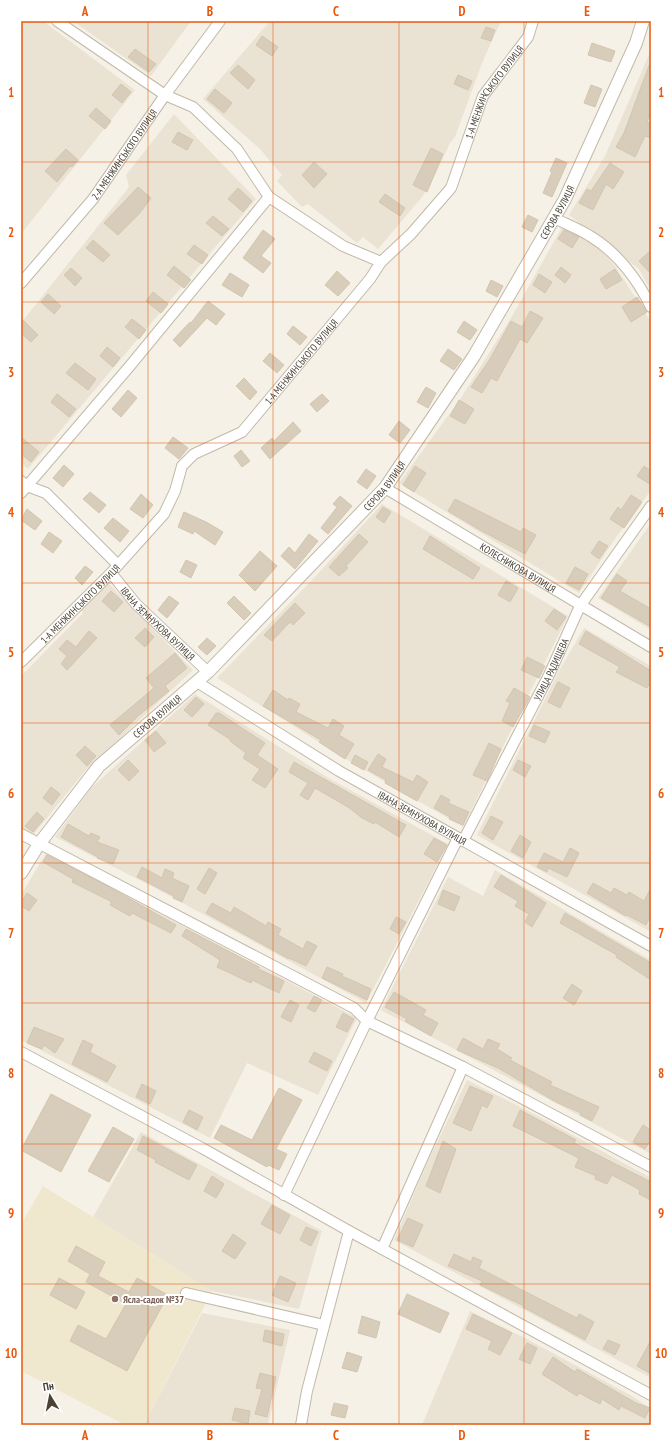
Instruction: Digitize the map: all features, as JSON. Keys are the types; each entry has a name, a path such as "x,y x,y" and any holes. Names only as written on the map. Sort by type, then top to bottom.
{"street":[{"path":"57,21 166,95 193,107 236,149 269,197 343,246 381,262"},
{"name":"2-А МЕНЖИНСЬКОГО ВУЛИЦЯ","path":"21,283 93,199 220,21"},
{"name":"1-А МЕНЖИНСЬКОГО ВУЛИЦЯ","path":"21,662 114,569 164,514 174,491 182,466 194,454 242,432 370,280 381,262 411,234 451,188 483,96 528,37 533,21"},
{"name":"СЄРОВА ВУЛИЦЯ","path":"21,873 39,844 99,766 208,672 385,488 474,356 554,218 636,43 643,21"},
{"path":"23,487 129,367 269,197"},
{"path":"554,218 591,236 619,260 642,289 651,307"},
{"name":"ІВАНА ЗЕМНУХОВА ВУЛИЦЯ","path":"23,487 46,493 114,569 141,609 208,672"},
{"name":"КОЛЕСНИКОВА ВУЛИЦЯ","path":"385,488 651,648"},
{"name":"УЛИЦА РАДИЩЕВА","path":"284,1195 367,1021 461,839 549,675 580,606 651,506"},
{"name":"ІВАНА ЗЕМНУХОВА ВУЛИЦЯ","path":"197,682 339,771 651,946"},
{"path":"21,834 354,1008 367,1021 463,1067 651,1167"},
{"path":"21,1052 202,1148 349,1231 651,1395"},
{"path":"382,1249 463,1067"},
{"path":"301,1425 307,1391 349,1231"},
{"path":"186,1293 324,1325"}],"shaded area":[{"path":"21,21 43,21 135,90 21,234"},
{"path":"73,21 191,21 151,76"},
{"path":"270,21 501,21 482,63 455,137 450,143 435,175 422,197 378,249 363,237 357,243 308,204 302,207 277,181 282,175 259,148 203,99"},
{"path":"651,50 651,291 639,269 569,215 605,156"},
{"path":"174,114 256,199 28,469 21,463 21,323 129,187 126,175"},
{"path":"565,222 596,245 615,266 651,322 651,490 617,536 579,593 399,483 461,398 511,318"},
{"path":"382,504 568,616 463,827 349,761 217,678 314,578"},
{"path":"651,523 651,630 598,598"},
{"path":"108,583 193,670 85,771 33,835 21,827 21,676 83,613 80,609"},
{"path":"584,628 651,666 651,932 477,835 560,669"},
{"path":"195,694 332,780 448,844 366,1003 153,887 55,837 91,788"},
{"path":"46,853 357,1018 318,1095 247,1063 210,1138 21,1040 21,895"},
{"path":"495,870 651,960 651,1154 381,1010 448,877 483,896"},
{"path":"467,1080 540,1117 651,1178 651,1378 394,1240 429,1159"},
{"path":"141,1132 322,1231 299,1309 212,1291 93,1217"},
{"name":"Ясла-садок №37","path":"43,1186 212,1291 144,1425 125,1425 21,1371 21,1225"},
{"path":"470,1311 525,1338 632,1396 651,1409 651,1425 422,1425"},
{"path":"202,1313 290,1330 268,1425 144,1425"}],"building":[{"path":"486,27 495,30 491,41 481,38"},
{"path":"262,36 278,47 272,56 256,45"},
{"path":"592,43 615,51 611,62 588,55"},
{"path":"135,49 156,64 149,72 128,57"},
{"path":"650,63 651,111 647,122 651,124 651,138 645,136 635,157 616,147 624,133"},
{"path":"238,65 255,80 248,89 230,73"},
{"path":"458,75 472,81 468,90 454,84"},
{"path":"121,84 131,92 122,103 112,95"},
{"path":"591,85 602,89 595,107 584,103"},
{"path":"215,89 232,103 224,113 207,99"},
{"path":"96,108 111,121 105,129 89,116"},
{"path":"178,132 193,140 187,150 172,142"},
{"path":"431,148 443,154 427,192 413,185"},
{"path":"66,149 78,160 72,167 70,166 57,182 45,171"},
{"path":"556,158 567,163 552,197 543,193"},
{"path":"314,162 327,174 314,188 302,175"},
{"path":"610,163 624,172 613,189 606,184 593,210 579,203 587,189 591,191"},
{"path":"138,187 151,198 139,214 118,235 104,223"},
{"path":"238,188 252,201 243,212 228,199"},
{"path":"385,194 405,208 400,216 379,202"},
{"path":"528,215 538,220 532,232 522,227"},
{"path":"213,216 229,229 222,236 206,223"},
{"path":"263,230 275,239 261,256 271,263 263,273 243,258"},
{"path":"564,230 579,237 572,248 558,239"},
{"path":"93,240 110,255 103,262 86,248"},
{"path":"194,245 208,255 202,264 187,254"},
{"path":"651,250 651,274 639,261"},
{"path":"174,266 191,280 184,288 167,275"},
{"path":"561,267 571,275 565,283 555,275"},
{"path":"71,268 82,278 75,286 64,275"},
{"path":"615,269 622,280 606,289 600,279"},
{"path":"337,271 350,283 338,296 325,285"},
{"path":"230,273 249,285 242,297 222,285"},
{"path":"539,274 552,282 545,293 533,285"},
{"path":"491,280 503,286 497,297 486,291"},
{"path":"153,292 168,304 161,313 146,301"},
{"path":"48,294 61,306 54,314 41,302"},
{"path":"637,297 647,312 631,322 622,307"},
{"path":"208,301 225,314 216,325 207,318 180,347 173,340 190,322 191,323"},
{"path":"530,311 543,318 527,343 520,339 497,381 491,378 482,393 471,387 490,359 511,321 522,327"},
{"path":"21,318 38,335 31,342 21,333"},
{"path":"132,319 146,330 139,339 125,327"},
{"path":"464,321 477,330 470,340 457,332"},
{"path":"293,326 307,337 300,345 287,334"},
{"path":"107,347 120,358 113,367 100,356"},
{"path":"448,349 462,359 454,370 440,361"},
{"path":"270,353 284,365 277,373 263,361"},
{"path":"75,363 96,379 88,390 66,373"},
{"path":"244,378 257,392 250,400 236,386"},
{"path":"426,387 436,393 428,408 417,402"},
{"path":"128,390 137,398 121,417 112,409"},
{"path":"57,394 76,409 69,417 51,402"},
{"path":"322,394 329,401 317,412 310,404"},
{"path":"459,400 474,409 465,424 450,416"},
{"path":"399,421 410,430 400,443 389,435"},
{"path":"293,422 301,431 270,459 261,448 272,438 274,441"},
{"path":"21,437 39,452 31,462 21,454"},
{"path":"173,437 188,448 179,459 165,448"},
{"path":"241,450 250,461 242,467 234,456"},
{"path":"64,465 74,474 63,487 53,478"},
{"path":"415,466 426,473 414,492 403,485"},
{"path":"644,466 651,471 651,485 637,476"},
{"path":"366,469 376,476 367,489 357,482"},
{"path":"90,492 106,505 99,513 83,499"},
{"path":"141,494 153,505 143,518 130,509"},
{"path":"631,495 642,502 624,528 610,519 618,507 621,510"},
{"path":"340,496 352,506 328,534 321,528 337,507 333,504"},
{"path":"455,499 521,532 523,528 536,535 525,554 448,511"},
{"path":"383,507 391,512 384,523 376,517"},
{"path":"27,509 42,521 35,530 21,520"},
{"path":"184,512 223,532 215,545 194,531 193,534 178,527"},
{"path":"113,518 129,531 120,542 104,528"},
{"path":"49,532 62,541 53,553 41,544"},
{"path":"309,534 318,541 295,569 281,556 289,547 295,553"},
{"path":"359,534 368,542 346,566 348,568 339,576 329,567"},
{"path":"430,536 480,568 473,579 423,549"},
{"path":"599,541 608,546 599,559 591,553"},
{"path":"260,551 277,566 255,591 239,575"},
{"path":"186,560 197,565 191,578 180,572"},
{"path":"85,566 93,572 82,585 75,578"},
{"path":"575,567 588,574 579,590 566,583"},
{"path":"617,574 627,581 620,591 651,609 651,627 601,598"},
{"path":"506,581 518,588 510,602 498,595"},
{"path":"111,591 123,602 114,612 102,601"},
{"path":"169,596 179,603 167,618 158,610"},
{"path":"234,596 251,613 244,620 227,603"},
{"path":"295,603 305,613 293,625 290,622 272,641 264,635"},
{"path":"554,609 566,617 557,630 545,621"},
{"path":"145,628 154,637 145,647 135,638"},
{"path":"89,631 97,638 67,670 61,664 67,656 59,649 67,640 76,647"},
{"path":"586,631 651,671 651,681 647,688 616,672 620,667 579,644"},
{"path":"207,638 216,646 207,655 198,647"},
{"path":"175,653 187,668 165,686 169,691 138,716 119,735 110,725 154,688 146,678"},
{"path":"527,657 545,666 539,678 521,670"},
{"path":"558,682 570,688 560,708 548,702"},
{"path":"514,688 530,697 513,727 502,721 510,703 506,701"},
{"path":"273,690 288,700 289,698 300,704 296,712 328,728 333,719 344,726 339,735 354,744 345,759 319,742 321,740 263,706"},
{"path":"196,697 204,704 192,717 184,710"},
{"path":"216,713 219,713 265,743 257,755 278,769 265,788 252,780 260,769 243,758 246,753 230,741 231,740 208,725"},
{"path":"534,725 550,732 545,743 529,736"},
{"path":"156,731 166,743 154,752 145,740"},
{"path":"489,743 501,749 487,781 473,775"},
{"path":"85,746 96,756 87,766 76,755"},
{"path":"378,754 386,759 382,767 413,782 417,775 428,782 417,801 385,783 386,780 368,770"},
{"path":"355,755 368,762 364,770 351,763"},
{"path":"128,760 139,771 129,781 118,770"},
{"path":"518,760 531,766 525,777 513,770"},
{"path":"294,762 406,825 399,837 375,822 374,824 362,818 348,807 315,788 308,800 300,795 308,783 289,772"},
{"path":"51,787 60,794 52,805 43,798"},
{"path":"441,795 450,800 448,803 469,812 463,825 449,819 450,817 434,808"},
{"path":"37,812 44,819 33,832 25,826"},
{"path":"491,816 503,822 493,840 482,833"},
{"path":"68,824 89,836 91,833 100,837 97,842 119,850 113,864 97,858 98,857 61,837"},
{"path":"520,835 531,842 523,858 511,851"},
{"path":"434,838 447,845 437,862 424,854"},
{"path":"570,848 579,853 567,877 548,868 547,872 537,867 544,853 563,862"},
{"path":"47,855 107,886 176,925 171,933 132,913 130,916 110,905 112,902 72,882 73,879 43,862"},
{"path":"142,867 162,878 165,869 174,873 172,878 189,886 182,902 173,898 174,896 137,877"},
{"path":"209,868 217,873 205,894 197,889"},
{"path":"501,875 546,903 532,927 525,922 529,914 515,906 518,901 494,887"},
{"path":"593,883 611,893 614,888 627,895 629,892 644,901 651,888 651,915 646,925 627,915 626,916 587,893"},
{"path":"443,890 460,897 454,911 438,904"},
{"path":"27,893 37,900 29,911 21,906 21,902"},
{"path":"212,903 231,913 234,907 266,926 268,922 281,929 278,935 303,949 307,941 317,946 306,966 289,959 206,913"},
{"path":"565,913 651,963 651,980 616,957 617,955 560,923"},
{"path":"396,917 406,922 399,934 390,929"},
{"path":"186,929 259,967 258,969 284,981 279,993 252,980 251,983 217,967 220,960 182,936"},
{"path":"327,967 343,974 342,976 371,989 367,1000 322,978"},
{"path":"572,984 582,991 574,1005 563,998"},
{"path":"394,992 426,1010 423,1015 438,1023 431,1036 405,1021 407,1019 385,1007"},
{"path":"314,996 322,1000 315,1012 307,1008"},
{"path":"290,1000 299,1005 291,1022 281,1017"},
{"path":"343,1013 354,1019 347,1032 336,1027"},
{"path":"34,1027 64,1039 55,1053 44,1045 42,1049 27,1043"},
{"path":"463,1038 483,1049 488,1039 500,1044 497,1049 512,1058 510,1060 552,1082 550,1085 599,1107 592,1121 580,1115 581,1113 556,1102 498,1068 457,1050"},
{"path":"83,1040 93,1045 90,1052 116,1066 107,1082 72,1064"},
{"path":"314,1052 332,1061 327,1071 309,1062"},
{"path":"142,1084 156,1091 150,1104 136,1097"},
{"path":"470,1086 493,1096 487,1108 482,1105 471,1131 453,1123"},
{"path":"279,1088 302,1100 276,1149 287,1154 279,1170 268,1165 267,1167 214,1138 221,1125 252,1140"},
{"path":"51,1094 91,1115 61,1172 21,1150"},
{"path":"189,1110 203,1117 197,1130 183,1122"},
{"path":"520,1110 576,1140 574,1143 651,1182 651,1200 639,1194 640,1190 612,1175 607,1184 595,1179 596,1176 575,1167 579,1158 513,1126"},
{"path":"643,1125 651,1130 651,1139 645,1149 633,1142"},
{"path":"113,1127 134,1139 109,1182 88,1171"},
{"path":"143,1136 197,1165 189,1180 155,1162 156,1160 137,1150"},
{"path":"443,1141 456,1149 440,1193 426,1186"},
{"path":"212,1176 224,1184 216,1198 204,1191"},
{"path":"272,1205 290,1215 280,1234 261,1224"},
{"path":"408,1218 423,1225 413,1247 397,1240"},
{"path":"306,1227 318,1232 311,1246 300,1240"},
{"path":"233,1234 246,1243 235,1259 222,1251"},
{"path":"76,1246 105,1262 98,1276 129,1292 137,1278 168,1295 127,1371 70,1341 78,1325 106,1339 126,1304 86,1282 90,1274 68,1261"},
{"path":"454,1254 471,1262 473,1257 482,1261 479,1268 577,1318 579,1314 594,1322 585,1340 523,1307 524,1306 480,1285 482,1281 448,1266"},
{"path":"280,1276 296,1283 288,1302 272,1295"},
{"path":"59,1278 85,1292 76,1309 50,1295"},
{"path":"407,1294 449,1313 440,1333 398,1314"},
{"path":"473,1314 512,1333 500,1355 488,1349 492,1341 466,1329"},
{"path":"362,1316 380,1322 376,1338 358,1333"},
{"path":"265,1330 284,1334 282,1346 263,1341"},
{"path":"608,1340 620,1345 615,1355 603,1349"},
{"path":"651,1340 651,1374 637,1366"},
{"path":"527,1343 537,1348 530,1364 519,1359"},
{"path":"347,1352 362,1357 357,1372 342,1368"},
{"path":"553,1357 575,1372 577,1369 636,1403 650,1408 645,1418 621,1406 619,1410 602,1399 600,1404 579,1393 577,1396 542,1374"},
{"path":"260,1373 276,1377 267,1417 255,1414 262,1389 256,1388"},
{"path":"334,1403 348,1406 345,1418 331,1415"},
{"path":"235,1408 250,1411 248,1424 232,1420"}],"place":[{"name":"Ясла-садок №37","path":"115,1299"}]}
